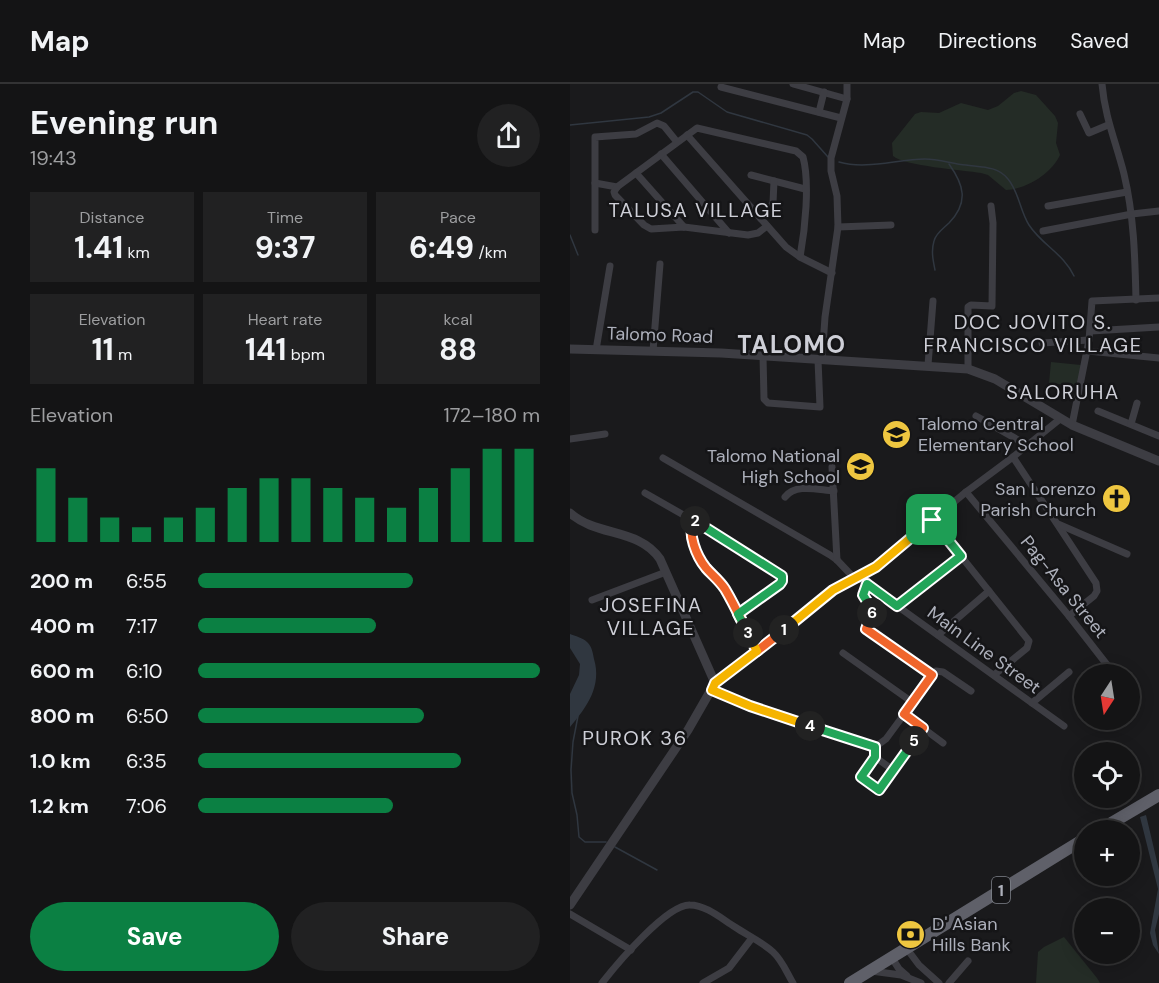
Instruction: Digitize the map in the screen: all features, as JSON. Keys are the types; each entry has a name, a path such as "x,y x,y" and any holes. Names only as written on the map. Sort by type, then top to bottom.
{"highway":[{"path":"1117,820 1159,795"},
{"name":"1","path":"850,983 1074,845"}],"street":[{"path":"724,84 721,87 842,118"},
{"path":"793,84 847,99"},
{"path":"763,356 764,399 768,403 820,406 820,360 838,227 837,196 831,164 847,99 847,84"},
{"path":"1102,84 1108,125 1124,174 1134,225 1136,300"},
{"path":"819,112 824,92"},
{"path":"1080,114 1089,133 1108,125"},
{"path":"595,230 595,137 636,134 657,123 664,126 677,142"},
{"path":"767,226 753,235 684,226 659,230 648,228 615,195 616,190 697,128 796,151 803,157 805,189 800,257"},
{"path":"687,135 786,247 800,257 832,273"},
{"path":"661,154 729,233"},
{"path":"636,173 684,226"},
{"path":"751,175 805,189"},
{"path":"761,219 773,203 774,181"},
{"path":"595,183 616,190"},
{"path":"1048,206 1127,192"},
{"path":"968,369 968,307 971,305 992,306 993,223 991,206"},
{"path":"1043,231 1159,211"},
{"path":"838,227 891,225"},
{"path":"653,351 660,264"},
{"path":"596,350 610,266"},
{"path":"1072,425 1088,351 1092,301 1159,298"},
{"path":"928,365 933,301"},
{"path":"1091,331 1159,327"},
{"path":"1042,343 1089,340"},
{"name":"Talomo Road","path":"570,349 763,356 968,369 995,379 1072,425 1159,461"},
{"path":"1088,351 1159,358"},
{"path":"1131,424 1137,403"},
{"path":"1098,411 1159,436"},
{"path":"976,416 1027,445"},
{"path":"570,905 688,730 713,687 833,590 876,567 966,492 1060,419"},
{"path":"570,439 605,434"},
{"path":"1013,457 1097,587 1094,596 1069,616"},
{"name":"Main Line Street","path":"663,458 837,560 856,578 1064,726"},
{"path":"832,467 837,560"},
{"path":"785,497 796,489 834,491"},
{"name":"Pag-Asa Street","path":"966,492 1106,664"},
{"path":"645,493 694,520 782,576 780,584 738,614"},
{"path":"570,513 589,526 641,541 655,551 666,572 713,687 750,706 875,747 883,743 936,671 941,671 970,691"},
{"path":"694,520 691,535 698,554 706,568 724,588 757,651"},
{"path":"932,520 1027,638 1029,644 1027,648 994,675"},
{"path":"1056,523 1127,555"},
{"path":"897,606 961,556"},
{"path":"592,600 666,572"},
{"path":"867,584 863,595 872,613 866,629 932,675"},
{"path":"938,635 989,591"},
{"path":"843,653 912,702"},
{"path":"1032,702 1069,672"},
{"path":"904,714 943,742"},
{"path":"875,747 875,757 861,777 879,790 923,728"},
{"path":"875,757 893,770"},
{"path":"602,983 663,918 684,905 696,906 709,911 752,938 777,956 793,983"},
{"path":"570,914 631,950"},
{"path":"703,983 729,968 752,938"},
{"path":"907,949 919,965 939,983"},
{"path":"892,958 899,969 910,978"},
{"path":"949,983 968,961"},
{"path":"871,971 910,978 921,983"}],"shaded area":[{"path":"1021,91 1036,95 1055,116 1058,123 1056,143 1060,155 1051,168 1038,179 1022,187 1006,190 988,175 921,165 893,156 892,143 915,114 939,113 961,103 988,110"},
{"path":"1051,362 1081,365 1078,386 1049,383"},
{"path":"570,634 583,639 590,646 593,652 596,678 587,704 570,727 570,694 579,675 580,664 570,648"},
{"path":"1146,815 1159,870 1159,914 1155,930 1159,954 1153,945 1150,933 1158,889 1140,817"},
{"path":"1064,937 1074,949 1074,964 1086,964 1100,983 1036,983 1038,952"}],"waterway":[{"path":"570,125 649,117 661,113 693,92 698,92 727,112 807,135 828,157"},
{"path":"839,162 860,165 930,159 989,168 999,172 1012,184 1023,214 1034,232 1065,262 1074,276"},
{"path":"935,270 932,252 935,238 955,215 962,201 961,186 949,164"},
{"path":"570,235 578,255"},
{"path":"578,716 571,770 579,837 585,842 606,842"},
{"path":"615,847 657,870"}],"place":[{"name":"Talomo Central Elementary School","path":"897,434"},
{"name":"Talomo National High School","path":"861,466"},
{"name":"San Lorenzo Parish Church","path":"1117,499"},
{"name":"D' Asian Hills Bank","path":"911,934"}],"district":[{"name":"TALUSA VILLAGE","path":"696,210"},
{"name":"DOC JOVITO S. FRANCISCO VILLAGE","path":"1033,334"},
{"name":"TALOMO","path":"792,345"},
{"name":"SALORUHA","path":"1063,392"},
{"name":"JOSEFINA VILLAGE","path":"651,616"},
{"name":"PUROK 36","path":"635,738"}],"route":[{"path":"932,520 876,567 833,590 757,651 724,588 706,568 698,554 691,535 694,520 782,576 780,584 738,614 757,651 715,683 712,690 750,706 875,747 875,757 861,777 879,790 923,728 904,714 932,675 866,629 872,609 863,595 867,584 897,606 961,556 932,520"}]}
